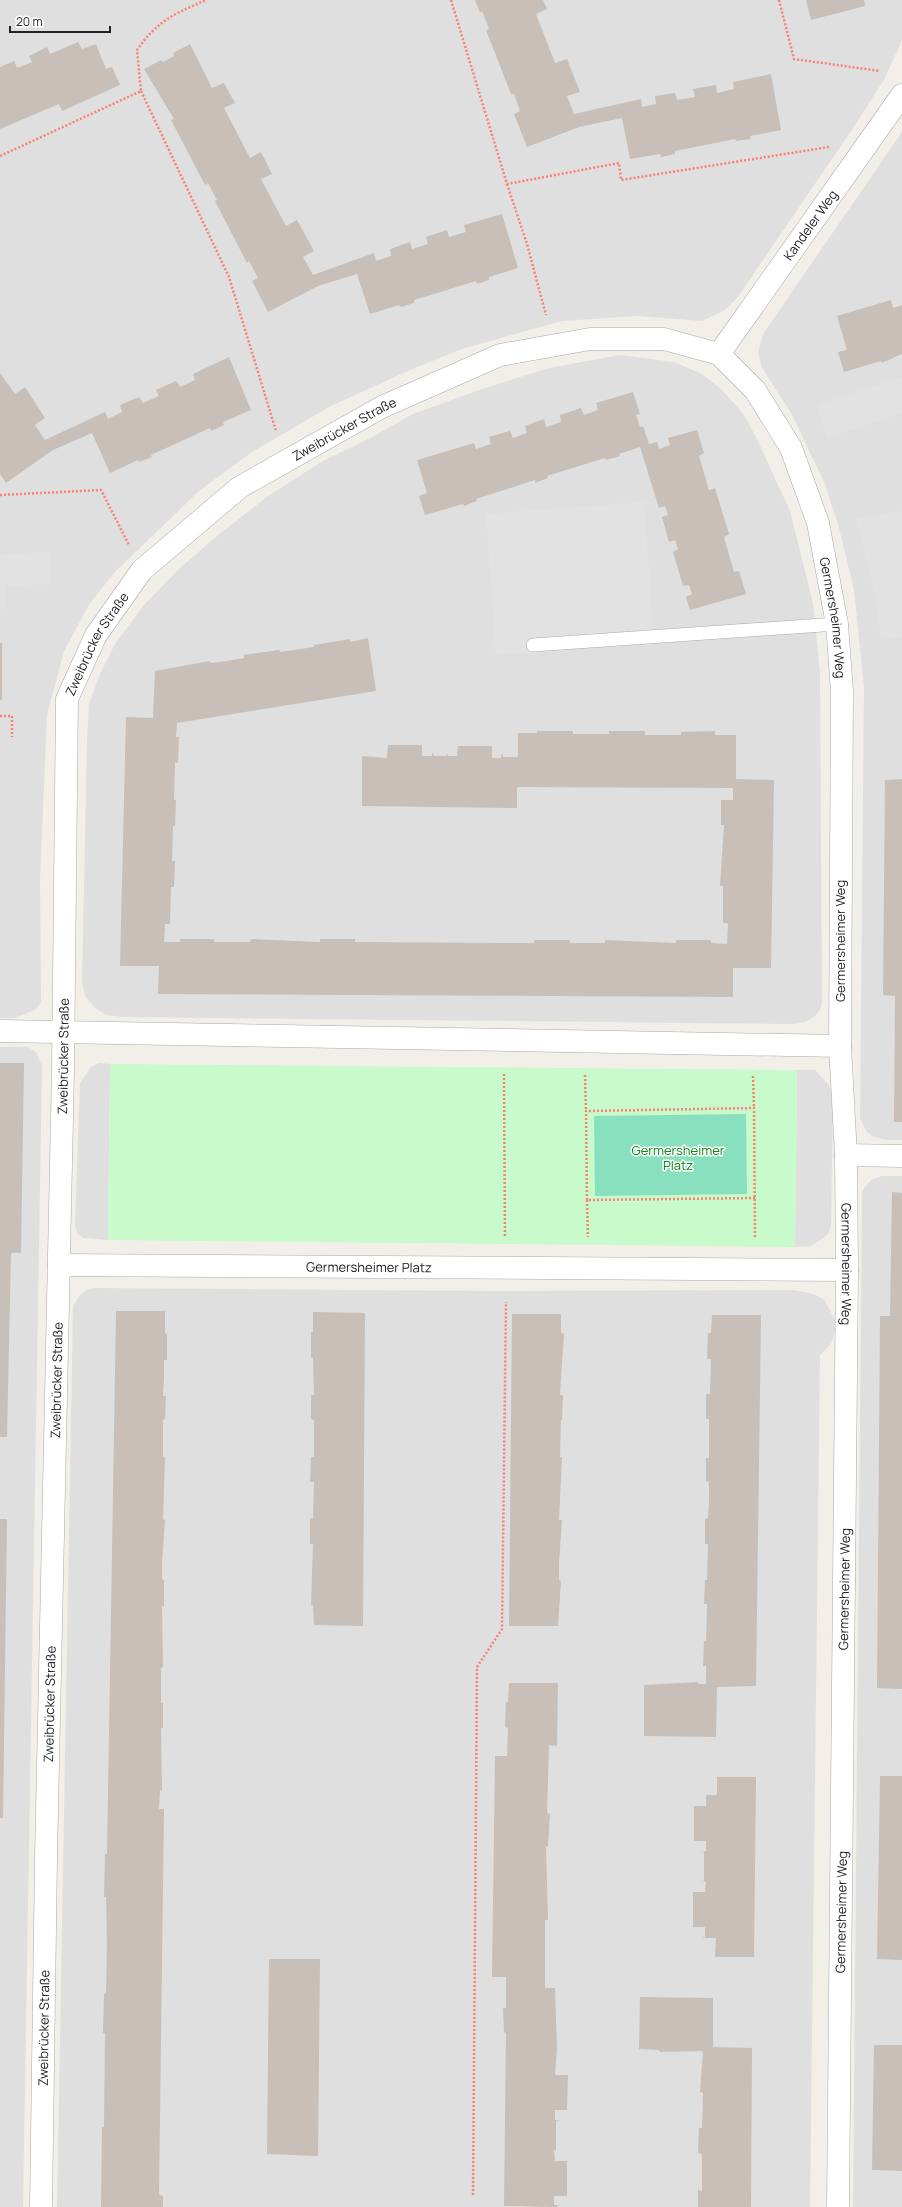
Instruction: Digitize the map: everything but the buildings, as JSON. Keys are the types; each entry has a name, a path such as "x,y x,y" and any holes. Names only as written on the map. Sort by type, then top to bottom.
{"street":[{"name":"Kandeler Weg","path":"719,354 902,95"},
{"name":"Zweibrücker Straße","path":"41,2207 46,1858 59,1265 67,699 96,635 142,570 240,488 382,407 500,355 590,339 664,339 719,354"},
{"name":"Germersheimer Weg","path":"719,354 755,390 791,448 818,523 837,624 842,692 840,1046 846,1155 847,1270 838,2207"},
{"path":"0,1031 840,1046"},
{"path":"846,1155 902,1156"},
{"name":"Germersheimer Platz","path":"59,1265 847,1270"}],"lane":[{"path":"533,645 837,624"}],"path":[{"path":"206,0 172,15 149,33 137,50 141,91 229,277 276,430"},
{"path":"451,0 507,184 527,244 546,315"},
{"path":"779,0 794,58 880,71"},
{"path":"0,156 141,91"},
{"path":"507,184 619,164 621,180 833,146"},
{"path":"0,495 101,490 142,570"},
{"path":"0,716 12,716 12,737"},
{"path":"504,1074 505,1237"},
{"path":"585,1075 588,1237"},
{"path":"753,1076 756,1238"},
{"path":"586,1111 754,1108"},
{"path":"587,1200 755,1198"},
{"path":"473,2195 477,1667 502,1629 506,1302"}],"shaded area":[{"path":"0,0 902,0 902,40 885,78 855,125 738,297 725,310 702,321 637,316 562,321 462,349 410,370 331,406 252,452 199,491 115,572 90,603 64,651 47,715 40,879 41,1002 36,1009 14,1018 0,1018"},
{"path":"902,132 902,1140 885,1140 872,1136 866,1131 860,1118 864,688 854,590 839,528 825,484 791,413 762,368 758,353 763,334"},
{"path":"620,355 674,362 702,374 720,388 742,412 756,437 790,511 813,603 820,672 822,1001 821,1008 815,1016 805,1022 793,1024 122,1017 106,1015 95,1008 85,996 82,982 89,704 100,674 115,644 143,606 180,568 217,536 268,496 323,461 374,436 413,414 482,389 549,368"},
{"path":"902,377 902,413 827,438 816,405"},
{"path":"644,502 654,644 496,655 486,514"},
{"path":"902,511 902,638 881,639 875,594 856,518"},
{"path":"49,552 51,584 5,586 6,609 0,609 0,554"},
{"path":"0,1047 28,1047 36,1052 42,1066 23,2207 0,2207"},
{"path":"99,1063 110,1064 108,1240 83,1238 77,1233 75,1226 80,1083 91,1067"},
{"path":"797,1070 815,1070 829,1085 833,1097 831,1227 828,1234 821,1240 810,1246 795,1247"},
{"path":"882,1176 902,1176 902,2207 853,2207 862,1191 871,1180"},
{"path":"96,1288 500,1291 793,1290 810,1293 824,1299 835,1320 835,1331 831,1344 820,1355 810,2207 57,2207 73,1306 80,1295 86,1290"}],"green space":[{"name":"Germersheimer Platz","path":"110,1064 797,1070 795,1247 108,1240"},
{"path":"746,1114 747,1194 595,1196 594,1116"}]}
